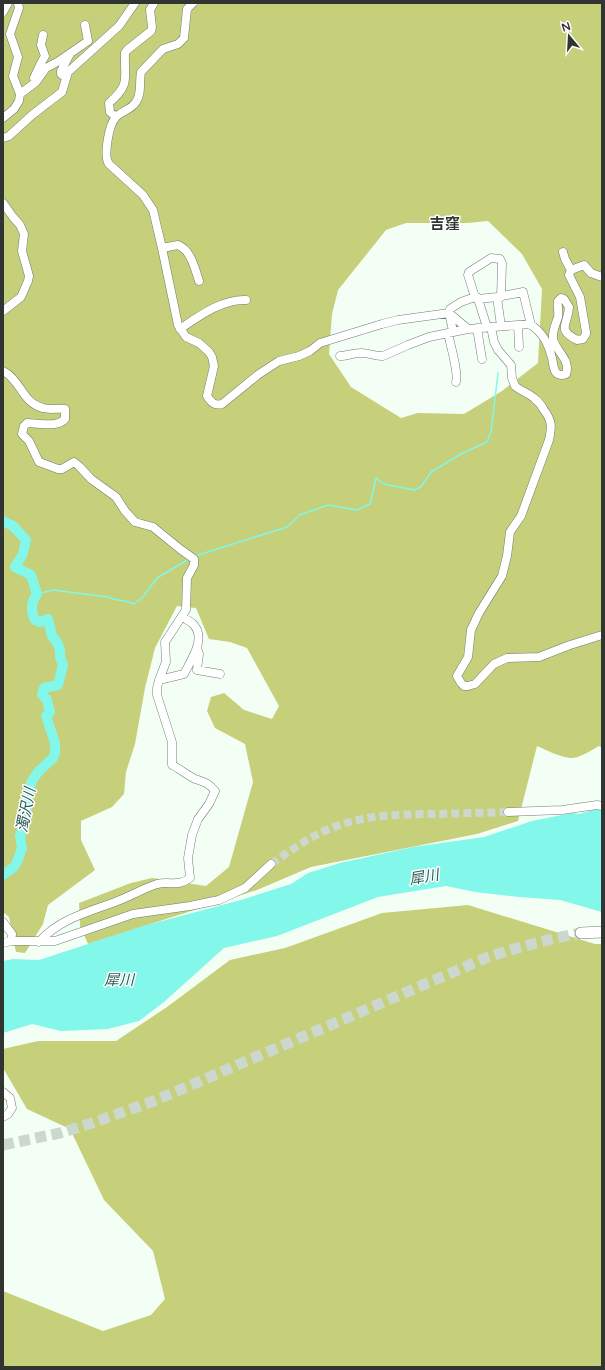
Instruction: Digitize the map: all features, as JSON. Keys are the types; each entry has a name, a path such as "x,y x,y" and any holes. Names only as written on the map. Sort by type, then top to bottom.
{"highway":[{"path":"581,933 602,932"}],"street":[{"path":"3,12 8,3"},
{"path":"3,118 18,105 20,101 20,94 13,76 18,57 10,34 19,8 18,3"},
{"path":"3,138 9,136 32,115 58,96 63,90 66,78 74,66 120,26 135,3"},
{"path":"116,117 110,112 109,103 119,95 124,86 126,79 125,54 127,50 148,35 151,31 150,10 154,3"},
{"path":"193,3 187,9 184,38 178,44 163,49 141,72 140,92 136,102 131,108 116,117 110,127 106,154 107,161 148,201 153,210 175,316 180,330 186,337 199,344 209,352 212,357 214,366 207,396 212,403 219,405 230,398 259,374 279,361 299,356 310,351 320,343 382,324 449,313 468,329"},
{"path":"20,94 36,82 46,68 88,41 85,25"},
{"path":"20,94 34,79 40,64 44,59 45,56 41,45 43,35"},
{"path":"66,78 60,74 72,52"},
{"path":"3,203 20,225 24,234 22,251 29,276 20,297 3,311"},
{"path":"3,213 13,217"},
{"path":"162,248 178,245 183,249 189,255 199,281"},
{"path":"340,356 349,356 361,352 379,357 408,344 451,332 477,328 531,325 538,329 544,337 550,350 555,372 559,375 566,374 566,361 554,343 553,335 558,315 557,303 559,299 564,299 569,307 564,327 566,332 576,340 583,338 586,334 580,297 569,275 571,270 563,252"},
{"path":"501,326 499,297 502,263 500,259 491,258 469,272 468,275 494,342 498,350 511,365 515,386 535,398 550,417 551,429 549,440 521,516 510,532 507,556 502,576 479,613 471,630 468,657 457,676 464,686 468,686 475,684 494,664 507,658 539,657 602,635"},
{"path":"571,270 584,265 591,273 602,277"},
{"path":"456,382 458,378 451,332 450,309 454,306 477,298 499,297 524,292 531,325"},
{"path":"180,330 207,312 238,300 246,300"},
{"path":"518,325 519,347"},
{"path":"477,328 482,359"},
{"path":"3,371 12,378 30,402 42,408 65,409 66,419 60,424 50,425 27,423 24,426 22,434 29,441 39,462 58,469 62,469 74,462 91,479 116,497 125,511 135,522 153,527 193,558 194,565 187,578 186,610 165,642 166,662 159,680 157,695 172,742 172,765 195,778 206,782 215,791 209,804 198,819 192,835 188,858 190,878 181,884 161,883 144,888 116,902 80,914 53,929 39,942"},
{"path":"159,680 184,674 197,648 198,634 193,624 182,616"},
{"path":"197,648 199,654 196,670 220,674"},
{"path":"508,812 562,810 597,805 602,806"},
{"path":"7,942 55,942 133,914 190,906 219,900 245,888 271,864"},
{"path":"3,922 12,934 7,942"},
{"path":"3,1092 10,1098 12,1108 8,1114 3,1117"}],"green space":[{"path":"3,3 602,3 602,748 599,746 581,756 570,758 558,755 537,746 518,821 477,834 311,867 257,890 88,944 80,926 79,903 131,883 152,878 206,886 229,867 253,782 245,744 215,728 207,711 211,697 224,693 244,710 272,719 279,706 247,648 230,642 209,639 196,608 177,606 155,648 145,688 135,744 126,772 124,794 112,807 81,821 81,840 95,870 48,905 43,924 25,953 16,952 9,917 3,912","holes":["488,221 522,254 542,289 538,363 502,391 464,414 418,413 401,418 351,387 329,354 332,314 338,290 386,230 406,223 467,223"]},
{"path":"468,905 595,944 602,944 602,1367 3,1367 3,1291 103,1331 151,1315 165,1299 153,1251 104,1200 70,1129 27,1109 3,1068 3,1049 38,1041 116,1041 167,1007 230,960 285,948 382,913"}],"water":[{"name":"犀川","path":"596,809 602,810 602,912 560,900 475,892 446,886 378,897 277,936 224,948 164,1002 139,1021 108,1029 61,1031 32,1024 3,1033 3,961 13,959 39,960 143,926 241,900 291,884 308,873 340,863 413,847 484,837 532,821 572,813 579,814"}],"waterway":[{"path":"195,556 287,527 300,515 328,505 357,510 370,504 376,478 384,484 414,490 421,487 431,472 461,454 487,442 491,432 498,373"},
{"name":"濁沢川","path":"3,521 13,526 26,540 23,554 15,567 31,575 37,594 33,600 33,616 35,620 40,622 48,619 52,636 57,642 60,650 60,657 63,665 58,685 44,688 42,694 47,700 50,712 46,716 55,743 55,753 53,758 38,772 32,781 29,789 25,822 20,836 22,848 14,867 3,875"},
{"path":"37,594 53,590 108,597 134,604 142,598 157,578 189,559"}],"tunnel":[{"path":"271,864 314,836 342,824 356,820 399,815 508,812"},
{"path":"3,1145 60,1133 154,1101 488,957 581,933"}],"district":[{"name":"吉窪","path":"445,224"}]}
